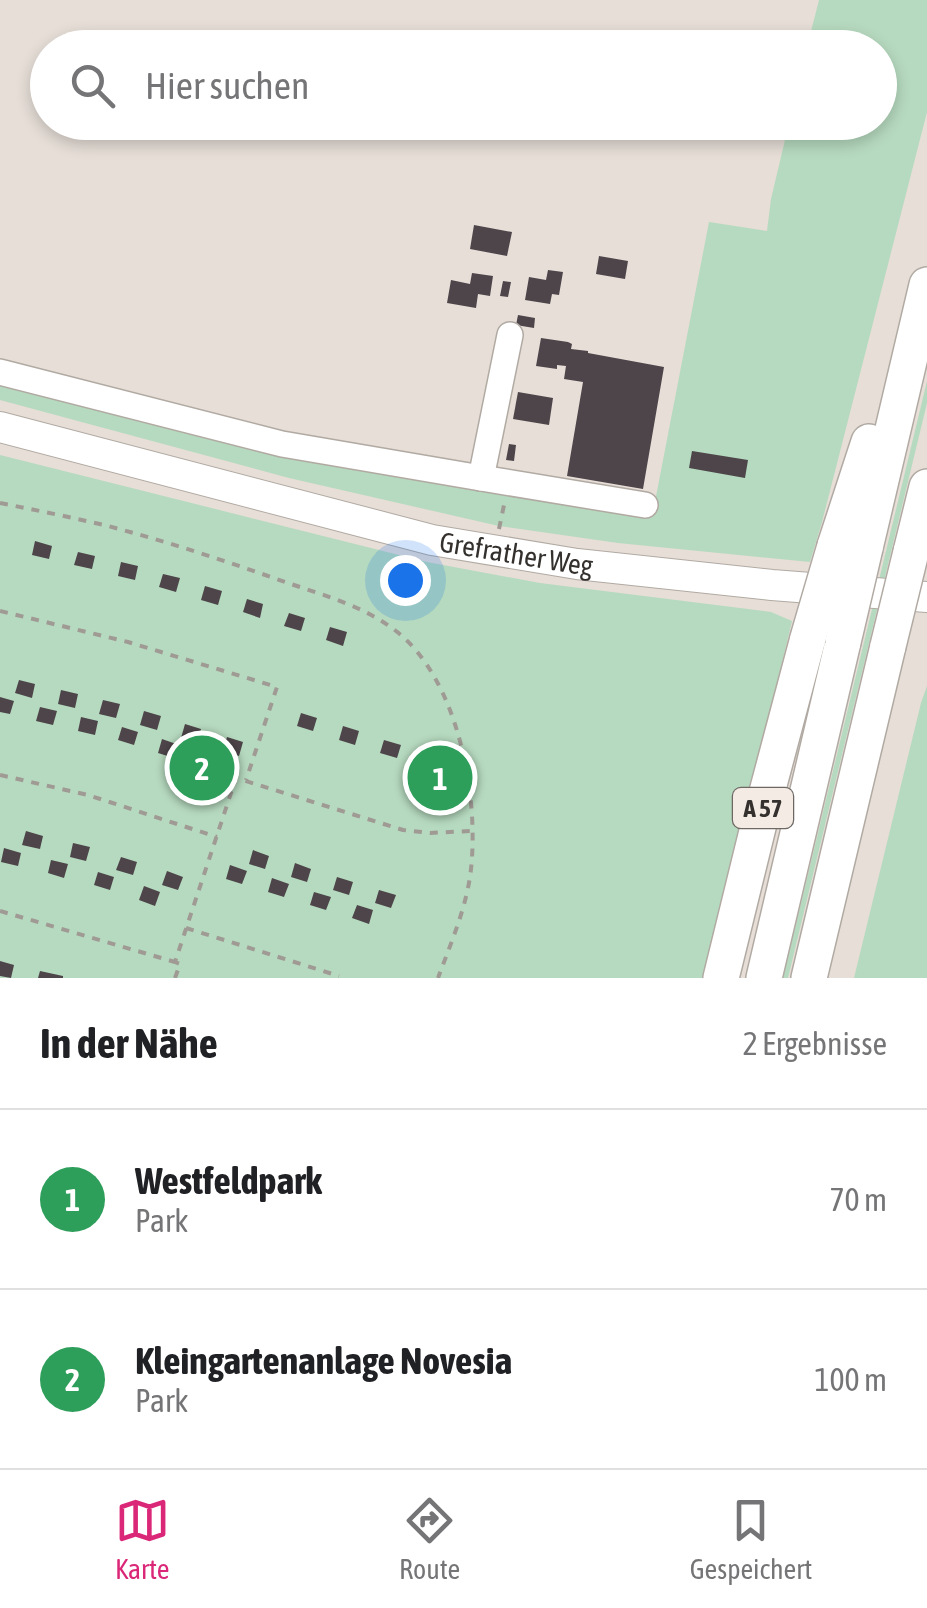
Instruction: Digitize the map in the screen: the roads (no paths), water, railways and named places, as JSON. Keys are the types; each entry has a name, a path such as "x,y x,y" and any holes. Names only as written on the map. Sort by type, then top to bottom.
{"highway":[{"name":"A 57","path":"764,978 825,640 906,370 927,285"},
{"path":"809,978 927,487"},
{"name":"A 57","path":"721,978 762,811 825,640"},
{"path":"824,912 826,978"}],"main road":[{"name":"Grefrather Weg","path":"0,428 432,540 577,564 772,585 927,596"}],"lane":[{"path":"481,478 510,335"},
{"path":"0,372 282,444 645,504"}],"place":[{"name":"Kleingartenanlage Novesia","path":"202,768"},
{"name":"Westfeldpark","path":"440,778"}]}
